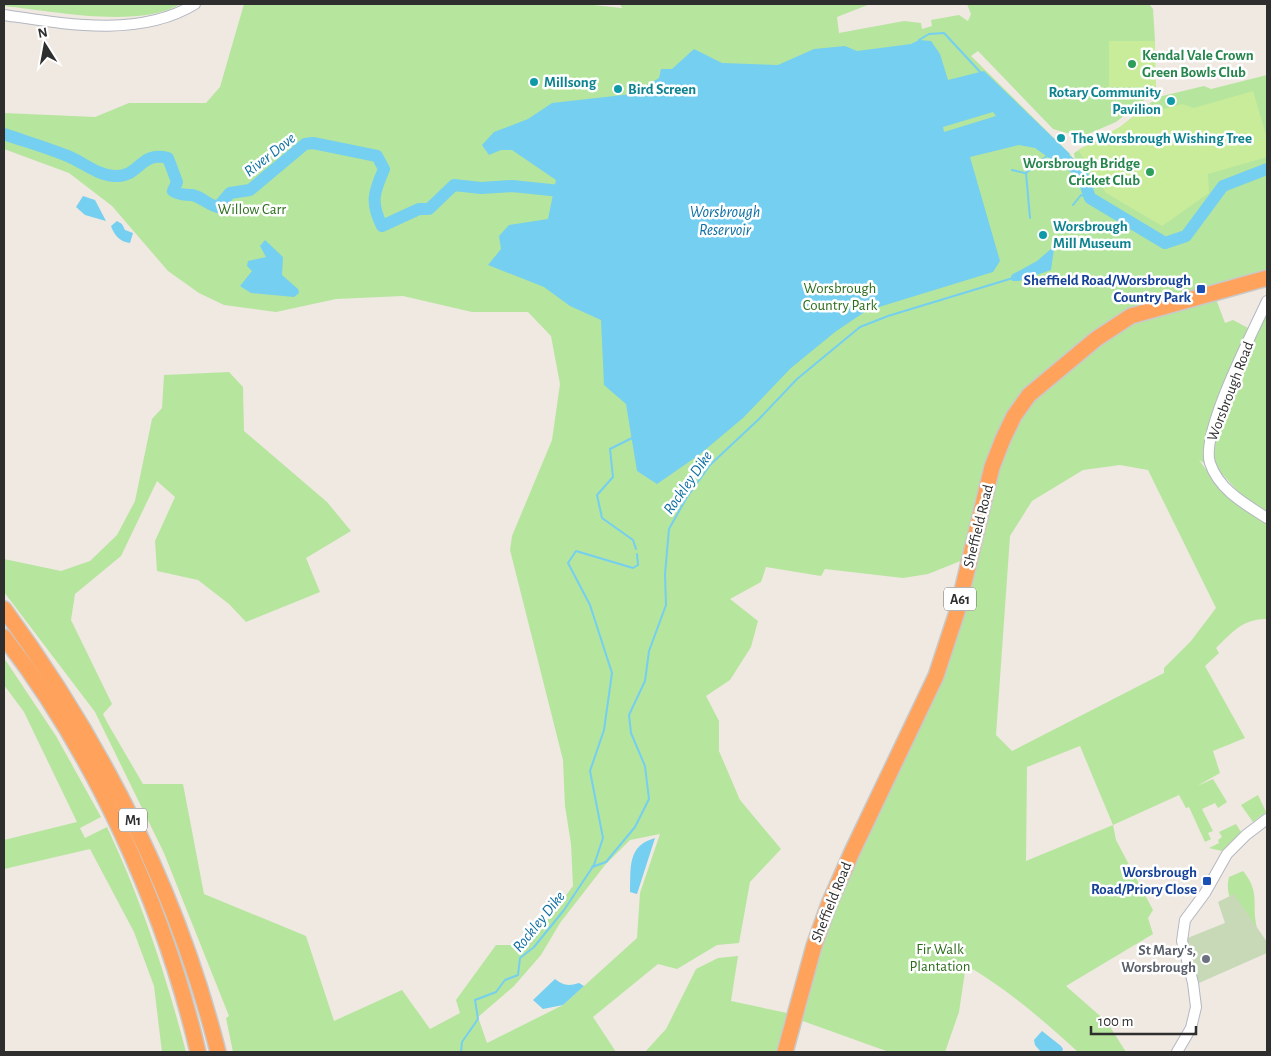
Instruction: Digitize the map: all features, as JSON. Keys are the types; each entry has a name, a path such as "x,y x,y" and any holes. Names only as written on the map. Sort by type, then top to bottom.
{"highway":[{"name":"Sheffield Road","path":"785,1052 814,946 829,904 936,676 956,612 992,467 1014,416 1029,395 1062,366 1113,326 1131,316 1267,278"},
{"name":"M1","path":"4,609 80,721 128,806 173,911 202,993 218,1052"},
{"name":"M1","path":"4,636 67,732 128,849 172,960 198,1052"}],"street":[{"path":"4,15 91,24 144,24 176,15 195,4"},
{"name":"Worsbrough Road","path":"1267,301 1212,429 1208,456 1214,472 1225,488 1267,518"},
{"path":"1177,1052 1191,1028 1196,1007 1194,983 1182,941 1184,920 1205,893 1227,854 1246,835 1267,819"}],"green space":[{"path":"4,4 181,4 163,11 141,16 118,17 70,14 4,6"},
{"name":"Worsbrough Country Park","path":"244,4 584,4 622,8 620,4 870,4 837,17 839,33 904,21 921,23 922,29 932,26 931,20 959,15 968,21 971,14 967,4 1149,4 1153,9 1155,41 1109,41 1109,87 1156,87 1155,92 1116,122 1081,137 1053,129 978,51 971,56 1075,161 1074,153 1120,127 1158,97 1204,86 1211,89 1267,75 1267,270 1220,286 1216,299 1225,323 1233,320 1250,329 1267,311 1267,512 1242,496 1224,476 1199,460 1214,480 1230,496 1267,524 1267,619 1251,621 1238,627 1216,648 1219,653 1205,666 1245,738 1213,751 1220,773 1197,786 1213,779 1227,802 1218,808 1215,803 1202,809 1213,831 1208,833 1211,839 1205,842 1189,807 1186,808 1179,795 1113,825 1116,840 1153,910 1148,918 1153,934 1066,986 1107,1022 1126,1052 1078,1052 1052,1028 996,984 966,965 959,1012 945,1052 889,1052 800,1020 817,955 849,874 944,670 963,560 928,574 903,578 825,569 821,576 766,567 761,582 730,599 758,621 751,647 730,680 706,696 719,721 719,751 740,800 781,849 750,882 739,943 717,945 677,969 658,964 593,1017 616,1052 233,1052 226,1018 229,1016 164,853 95,712 4,592 4,559 61,571 90,561 117,535 135,501 152,419 162,408 164,375 229,372 243,387 244,431 327,502 351,531 306,558 320,592 246,622 229,604 198,580 157,571 155,541 175,497 157,481 121,556 75,594 71,620 112,704 103,714 108,724 143,784 183,784 204,894 306,936 334,1021 402,990 430,1029 460,1013 456,1000 496,945 518,945 539,931 573,886 571,844 565,806 563,760 510,550 512,536 552,440 560,384 551,336 528,312 472,312 403,296 336,299 276,312 224,305 199,293 168,271 112,206 69,173 4,149 4,113 95,117 129,103 206,103 220,87","holes":["1120,465 1148,470 1216,608 1191,641 1164,668 1164,673 1012,751 996,735 1010,536 1032,501 1083,470","1080,746 1113,825 1026,861 1027,767","660,834 640,893 637,938 563,1005 487,1043 478,1017 514,986 541,955 560,923 605,865 630,840"]},
{"name":"Kendal Vale Crown Green Bowls Club","path":"1109,41 1155,41 1156,87 1109,87"},
{"name":"Worsbrough Bridge Cricket Club","path":"1253,91 1267,138 1267,157 1208,174 1209,193 1162,226 1106,193 1078,150 1120,127 1150,104 1164,109 1182,104 1194,108"},
{"path":"4,658 56,736 101,817 80,828 85,838 107,827 131,882 152,938 186,1052 162,1052 154,986 134,932 90,849 4,869 4,840 77,822 24,712 4,685"},
{"path":"1258,795 1266,812 1253,822 1241,805"},
{"path":"1236,824 1241,832 1222,851 1209,848 1219,843 1218,840 1222,837 1219,832"},
{"path":"1243,871 1249,879 1254,892 1257,928 1235,906 1229,893 1229,877"},
{"path":"1234,894 1267,942 1267,953 1199,983 1185,939 1225,923 1218,902"},
{"path":"738,956 731,1001 787,1013 777,1052 645,1052 666,1029 696,969 718,958"}],"water":[{"name":"Worsbrough Reservoir","path":"919,40 931,41 940,54 948,80 984,71 1070,154 1056,163 1035,148 1019,145 970,157 1000,261 993,272 866,311 835,332 791,368 743,418 699,455 657,484 637,471 626,404 604,385 601,320 570,306 544,287 488,265 501,249 499,236 509,225 548,219 556,180 512,150 501,150 489,155 482,145 494,132 528,119 552,103 632,94 659,78 661,69 672,69 694,49 722,63 778,65 814,49 845,46 857,51 911,44","holes":["993,112 996,116 944,132 943,127"]},
{"path":"83,196 95,200 106,221 85,215 76,207"},
{"path":"117,221 122,224 125,230 133,233 130,243 120,240 114,232 111,226"},
{"path":"265,240 283,257 282,275 298,289 299,293 294,297 251,293 240,286 252,271 247,266 248,261 266,257 260,246"},
{"path":"1052,248 1054,249 1051,270 1019,281 1012,281 1011,276 1013,274 1037,261"},
{"path":"655,838 637,894 630,892 631,866 635,852 639,846"},
{"path":"555,979 564,984 579,983 584,986 563,1005 543,1009 533,1000"},
{"path":"1042,1031 1061,1046 1062,1052 1041,1052 1035,1045 1034,1040"}],"waterway":[{"path":"919,40 929,34 944,33 982,74"},
{"name":"River Dove","path":"4,134 65,155 107,175 114,176 130,173 151,158 168,158 177,182 173,191 196,196 218,207 230,193 250,190 305,144 313,143 377,156 384,169 375,197 376,210 382,226 419,209 429,209 454,185 481,188 512,186 570,192"},
{"name":"River Dove","path":"1052,148 1082,174 1090,198 1165,243 1186,236 1223,186 1267,169"},
{"path":"1030,218 1026,173 1047,156"},
{"path":"1012,170 1025,173"},
{"path":"1073,205 1081,195 1090,198"},
{"name":"Rockley Dike","path":"592,867 606,862 635,827 649,799 645,766 631,733 629,715 645,681 649,651 666,605 665,574 669,529 687,497 710,465 759,419 797,379 860,327 888,316 1013,278"},
{"name":"Rockley Dike","path":"634,437 610,449 613,477 597,495 602,518 633,540 636,549"},
{"name":"Rockley Dike","path":"461,1052 462,1042 478,1019 475,1000 496,992 505,980 518,975 520,958 534,947 564,910 594,865 603,838 590,771 604,730 612,673 590,605 568,563 576,551 633,568 638,565 637,554"}],"place":[{"name":"Kendal Vale Crown Green Bowls Club","path":"1132,64"},
{"name":"Millsong","path":"534,82"},
{"name":"Bird Screen","path":"618,89"},
{"name":"Rotary Community Pavilion","path":"1171,101"},
{"name":"The Worsbrough Wishing Tree","path":"1061,138"},
{"name":"Worsbrough Bridge Cricket Club","path":"1150,172"},
{"name":"Worsbrough Mill Museum","path":"1043,235"},
{"name":"Sheffield Road/Worsbrough Country Park","path":"1201,289"},
{"name":"Worsbrough Road/Priory Close","path":"1207,881"},
{"name":"St Mary's, Worsbrough","path":"1206,959"}],"park label":[{"name":"Willow Carr","path":"252,209"},
{"name":"Fir Walk Plantation","path":"940,958"}]}
